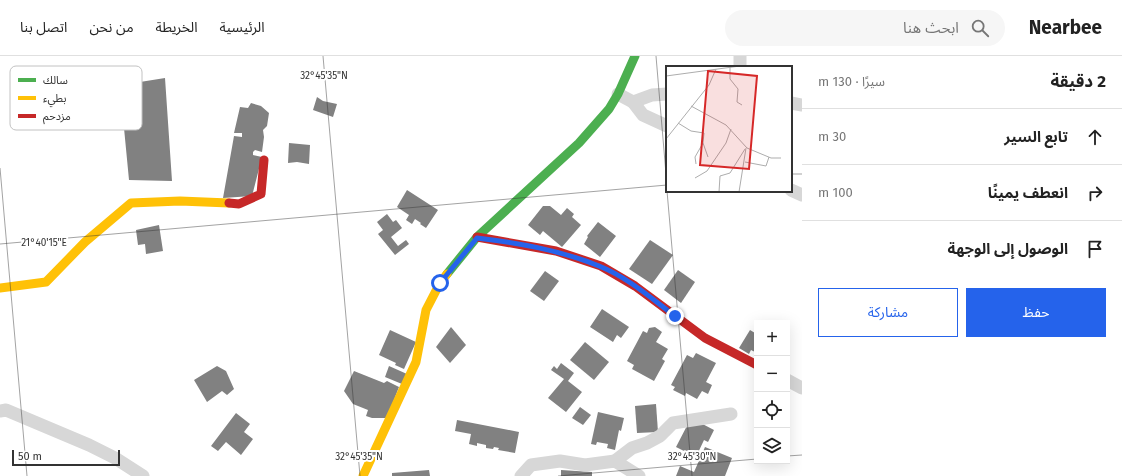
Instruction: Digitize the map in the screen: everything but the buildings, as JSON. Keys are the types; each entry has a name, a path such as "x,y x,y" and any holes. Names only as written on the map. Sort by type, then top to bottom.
{"street":[{"path":"363,476 416,362 426,310 440,283 477,238 579,143 609,108 618,94 635,56"},
{"path":"618,94 633,102 643,115 666,126"},
{"path":"633,102 652,95 666,94"},
{"path":"792,103 802,105"},
{"path":"0,288 46,282 85,242 131,203 180,201 239,204 261,194 264,160"},
{"path":"792,190 802,195"},
{"path":"477,238 533,246 569,255 600,266 646,293 707,340 754,364"},
{"path":"790,382 802,388"},
{"path":"0,411 6,410 89,445 115,458 143,476"},
{"path":"521,476 531,465 542,463 560,461 585,465 615,461 632,448 647,443 660,436 673,422 731,414"},
{"path":"615,461 639,476"}],"traffic: fast":[{"path":"447,274 477,237 579,143 609,109 618,94 635,56"}],"traffic: slow":[{"path":"0,288 46,282 85,242 131,203 180,201 229,203"},
{"path":"363,476 416,362 426,310 440,283 447,274"}],"traffic: jam":[{"path":"229,203 239,204 261,194 264,160"},
{"path":"477,237 556,251 601,266 635,286 705,338 754,363"}],"route":[{"path":"440,283 477,238 525,244 569,255 600,266 646,293 675,316"}]}
